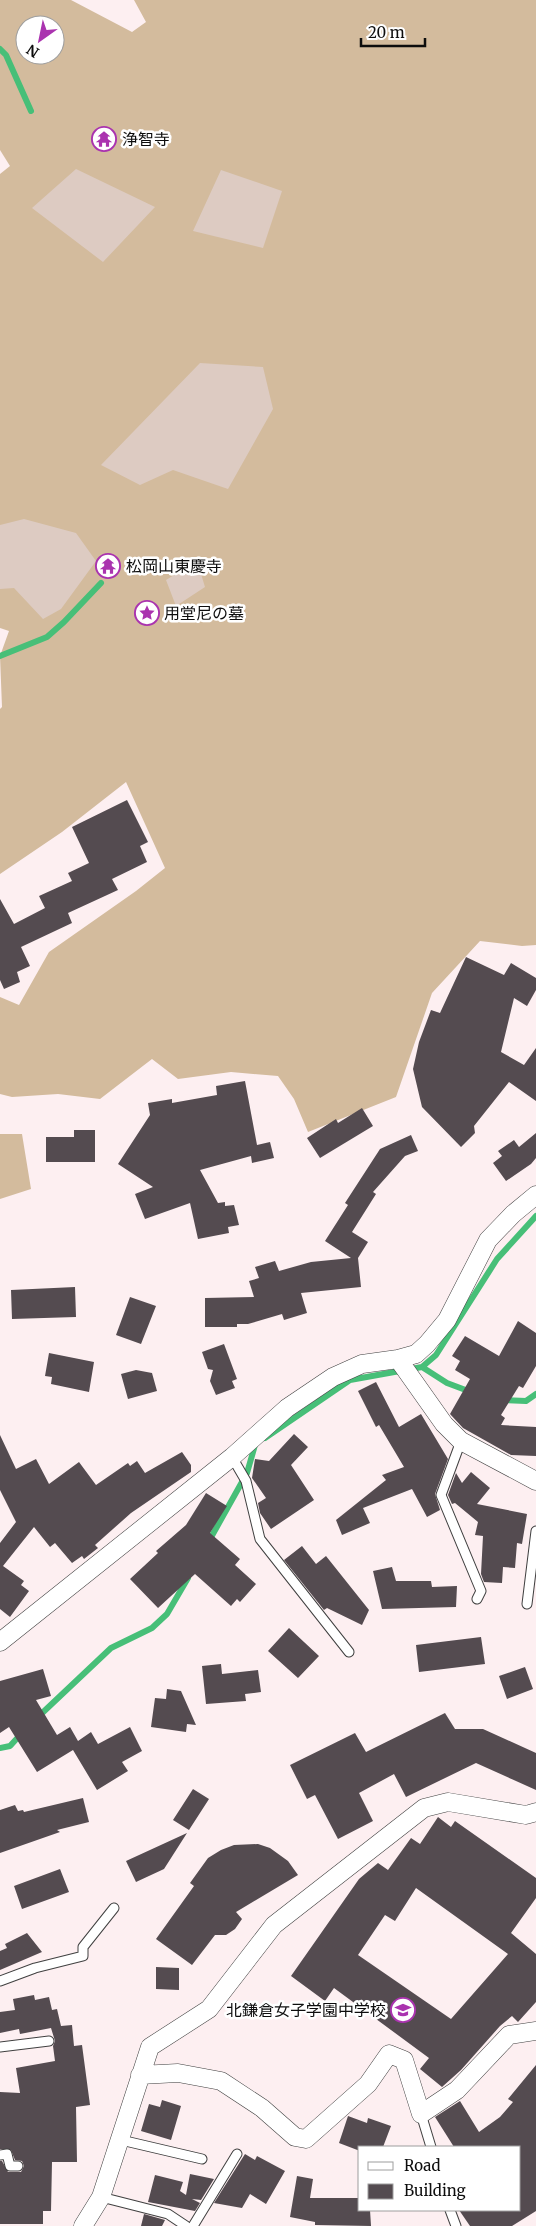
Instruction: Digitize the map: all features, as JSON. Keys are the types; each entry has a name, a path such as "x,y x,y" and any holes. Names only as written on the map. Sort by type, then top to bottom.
{"street":[{"path":"2,1637 232,1457 288,1408 333,1377 362,1364 398,1359 416,1354 440,1330 488,1240 513,1214 536,1196"},
{"path":"398,1359 444,1424 461,1441 536,1481"},
{"path":"83,2226 101,2197 150,2047 209,2008 274,1925 424,1808 448,1802 526,1815 536,1812"},
{"path":"140,2074 178,2073 221,2081 262,2108 295,2137 306,2139 368,2084 389,2054 404,2060 421,2114 457,2090 509,2035 536,2031"}],"lane":[{"path":"461,1441 441,1496 481,1591 477,1599"},
{"path":"232,1457 246,1481 260,1539 349,1652"},
{"path":"527,1604 536,1531"},
{"path":"0,1981 35,1968 83,1956 83,1947 114,1908"},
{"path":"0,2047 49,2042"},
{"path":"421,2114 431,2146"},
{"path":"121,2140 202,2158"},
{"path":"0,2155 7,2154 10,2166 18,2166"},
{"path":"193,2226 237,2154"},
{"path":"101,2197 168,2214 186,2226"},
{"path":"450,2211 456,2226"}],"shaded area":[{"path":"0,0 71,0 132,32 146,22 134,0 536,0 536,945 522,946 480,941 432,993 396,1097 308,1132 294,1099 278,1076 231,1072 178,1079 152,1059 100,1099 58,1094 12,1097 0,1094 0,997 19,1005 49,952 136,891 165,868 126,782 62,832 0,874 0,709 2,707 0,656 9,631 0,628 0,174 10,166 0,150"},
{"path":"76,169 155,207 103,262 32,208"},
{"path":"221,170 282,191 263,248 193,231"},
{"path":"200,363 263,367 273,409 228,489 173,470 140,485 101,465"},
{"path":"24,519 76,533 96,561 61,609 43,619 14,588 0,589 0,525"},
{"path":"197,561 205,587 176,606 166,580"},
{"path":"0,1134 22,1134 31,1189 0,1199"}],"building":[{"path":"127,800 148,842 140,846 147,862 112,879 118,890 68,913 72,923 21,947 30,966 17,972 20,982 4,989 0,980 0,899 14,924 45,908 39,896 72,881 68,873 89,863 72,827"},
{"path":"466,957 504,975 511,963 536,978 536,990 527,1006 514,998 501,1052 524,1065 536,1048 536,1101 509,1082 474,1126 475,1133 461,1147 422,1107 413,1069 419,1042 431,1010 440,1013"},
{"path":"245,1081 257,1145 270,1142 274,1158 252,1163 251,1156 200,1170 218,1203 225,1202 225,1206 234,1205 239,1225 228,1227 229,1233 198,1239 190,1203 145,1219 135,1194 153,1187 118,1164 150,1115 148,1103 172,1099 172,1103 217,1095 216,1086"},
{"path":"362,1108 373,1126 320,1158 307,1138 336,1119 338,1123"},
{"path":"74,1130 95,1130 95,1162 46,1162 46,1137 74,1137"},
{"path":"536,1133 536,1158 531,1164 506,1181 493,1163 502,1156 498,1151 514,1140 519,1147"},
{"path":"411,1135 418,1151 405,1156 373,1192 376,1194 352,1232 368,1242 358,1258 361,1287 301,1293 307,1313 284,1320 282,1314 248,1324 237,1324 237,1327 205,1327 205,1298 254,1297 249,1281 259,1278 255,1267 275,1261 279,1271 311,1262 351,1258 325,1241 348,1205 345,1203 380,1149"},
{"path":"75,1287 76,1317 12,1319 11,1290"},
{"path":"130,1297 156,1306 141,1344 116,1335"},
{"path":"518,1321 536,1333 536,1366 523,1388 519,1386 501,1415 505,1418 501,1425 536,1427 536,1456 511,1455 463,1428 450,1414 470,1379 455,1370 460,1361 452,1356 465,1336 499,1356"},
{"path":"224,1344 237,1379 232,1381 235,1388 216,1395 210,1381 213,1370 208,1369 202,1352"},
{"path":"49,1353 94,1362 89,1392 51,1384 52,1377 45,1376"},
{"path":"136,1370 152,1373 157,1391 128,1399 121,1374"},
{"path":"376,1382 399,1427 421,1414 448,1459 435,1494 440,1510 427,1517 412,1489 363,1508 370,1523 342,1535 336,1520 386,1480 382,1475 404,1467 379,1425 376,1427 358,1391"},
{"path":"294,1434 308,1447 291,1465 314,1500 271,1529 260,1513 258,1503 266,1498 252,1478 255,1459 269,1461"},
{"path":"0,1435 16,1469 36,1459 49,1484 79,1462 96,1485 128,1463 130,1466 137,1461 145,1473 182,1452 191,1465 191,1472 131,1513 95,1545 98,1548 84,1559 82,1556 72,1563 55,1543 50,1547 34,1527 3,1566 24,1581 21,1585 29,1591 10,1617 0,1609 0,1543 16,1522 0,1490"},
{"path":"471,1472 490,1488 477,1504 527,1514 522,1544 517,1543 515,1568 503,1567 502,1583 484,1582 481,1574 483,1536 475,1535 478,1522 455,1503 452,1504 448,1495 456,1473 462,1483"},
{"path":"206,1493 227,1506 210,1533 240,1559 235,1565 256,1584 240,1602 237,1599 231,1606 195,1574 158,1608 130,1579 158,1553 156,1551 186,1525"},
{"path":"302,1546 316,1564 326,1556 369,1610 362,1625 327,1608 324,1610 284,1560"},
{"path":"392,1567 396,1581 431,1581 432,1587 457,1586 456,1607 382,1609 373,1571"},
{"path":"289,1628 319,1656 298,1678 268,1651"},
{"path":"481,1637 485,1664 419,1672 416,1645"},
{"path":"221,1664 222,1674 258,1670 261,1692 245,1694 246,1701 206,1704 202,1666"},
{"path":"525,1667 533,1689 507,1699 499,1676"},
{"path":"43,1669 51,1696 36,1700 57,1735 70,1727 78,1741 91,1732 98,1744 130,1727 142,1751 122,1762 128,1771 97,1790 73,1750 37,1772 9,1727 0,1733 0,1681"},
{"path":"167,1689 181,1691 196,1725 187,1724 186,1732 151,1727 155,1698 166,1699"},
{"path":"445,1713 455,1729 483,1729 536,1753 536,1790 476,1763 406,1797 394,1774 359,1793 373,1821 338,1839 315,1795 307,1799 290,1765 355,1733 366,1752"},
{"path":"193,1789 209,1799 189,1830 173,1820"},
{"path":"83,1798 89,1822 57,1830 60,1832 0,1853 0,1810 15,1805 18,1811 23,1810 24,1812"},
{"path":"438,1817 451,1827 455,1821 536,1878 536,1898 511,1933 536,1954 536,2002 518,2022 512,2016 500,2026 461,2070 442,2087 420,2069 429,2058 334,1988 325,2001 291,1976 359,1879 378,1863 388,1870 411,1838 420,1844","holes":["416,1888 508,1954 451,2019 358,1955 385,1915 395,1921"]},
{"path":"187,1833 164,1869 136,1882 126,1861"},
{"path":"258,1844 270,1848 288,1861 298,1875 236,1912 242,1919 235,1929 226,1935 215,1935 192,1965 156,1939 194,1886 190,1883 208,1858 234,1845"},
{"path":"60,1869 69,1892 22,1909 14,1886"},
{"path":"27,1933 42,1952 0,1970 0,1951 7,1948 5,1944"},
{"path":"156,1967 179,1968 179,1990 156,1989"},
{"path":"34,1995 35,2000 49,1997 52,2010 57,2009 61,2026 72,2025 74,2046 82,2045 90,2105 76,2107 77,2162 52,2162 51,2211 43,2211 43,2224 0,2224 0,2161 2,2161 8,2172 21,2172 24,2166 22,2161 15,2160 11,2150 0,2149 0,2092 20,2093 16,2068 55,2061 53,2046 55,2041 51,2028 20,2034 19,2029 0,2033 0,2012 15,2010 13,1999"},
{"path":"536,2065 536,2211 512,2226 470,2226 460,2211 521,2211 521,2146 453,2146 435,2117 460,2101 479,2132 500,2117 513,2102 508,2099"},
{"path":"162,2100 181,2106 171,2140 141,2131 149,2104 160,2107"},
{"path":"348,2116 367,2123 368,2118 391,2126 383,2146 358,2146 358,2150 339,2143"},
{"path":"245,2154 255,2160 257,2156 285,2171 266,2204 250,2194 242,2208 214,2203"},
{"path":"190,2174 214,2179 201,2200 192,2199 200,2203 195,2211 148,2202 155,2175 183,2182 180,2191 186,2195"},
{"path":"297,2176 313,2179 310,2198 358,2198 358,2211 370,2211 371,2226 315,2225 315,2222 290,2217"},
{"path":"144,2214 165,2220 162,2226 141,2226"}],"waterway":[{"path":"0,49 6,55 31,111"},
{"path":"0,656 47,637 101,583"},
{"path":"265,1438 350,1380 422,1367 436,1355 497,1259 536,1216"},
{"path":"422,1367 447,1383 471,1392"},
{"path":"502,1400 526,1401 536,1394"},
{"path":"209,1541 247,1473 255,1445"},
{"path":"39,1716 111,1648 152,1628 167,1614 188,1578"},
{"path":"0,1748 10,1746 21,1734"}],"place":[{"name":"浄智寺","path":"104,139"},
{"name":"松岡山東慶寺","path":"108,566"},
{"name":"用堂尼の墓","path":"147,613"},
{"name":"北鎌倉女子学園中学校","path":"403,2010"}]}
